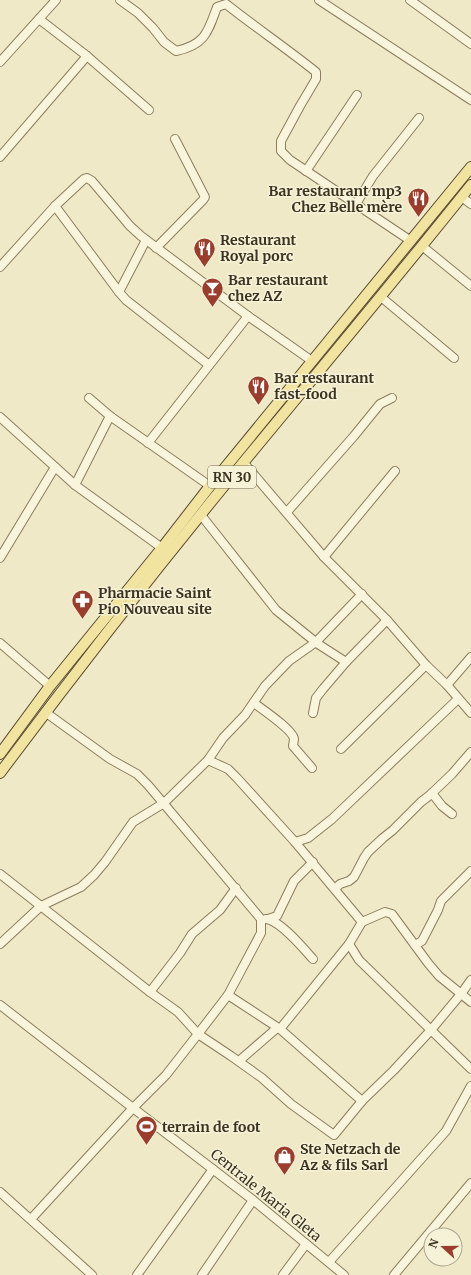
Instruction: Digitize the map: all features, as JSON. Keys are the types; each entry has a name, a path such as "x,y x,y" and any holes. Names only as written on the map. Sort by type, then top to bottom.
{"main road":[{"name":"RN 30","path":"0,754 50,686 162,548 210,486 471,167"},
{"name":"RN 30","path":"0,773 45,712 201,515 381,297 471,185"}],"street":[{"path":"0,62 56,0"},
{"path":"120,0 138,13 164,42 176,51 188,49 201,40 208,32 217,7 226,4 243,19 316,72 316,80 281,141 281,151 290,160 411,241"},
{"path":"318,0 471,100"},
{"path":"410,0 471,44"},
{"path":"39,19 87,56 149,110"},
{"path":"0,157 87,56"},
{"path":"306,171 357,95"},
{"path":"356,204 373,176 419,118"},
{"path":"156,248 205,197 175,139"},
{"path":"0,267 55,206 84,178 87,178 92,181 130,226 146,240 248,316 312,360"},
{"path":"462,197 471,204"},
{"path":"55,206 118,292 126,300 209,365"},
{"path":"118,292 146,240"},
{"path":"422,246 471,286"},
{"path":"381,297 454,358"},
{"path":"148,443 248,316"},
{"path":"89,398 110,416 210,486"},
{"path":"287,512 380,404 392,398"},
{"path":"75,485 110,416"},
{"path":"0,417 75,485 162,548"},
{"path":"244,464 287,512 324,557 387,620 426,665 447,685 471,713"},
{"path":"0,558 55,468"},
{"path":"324,557 395,470"},
{"path":"201,515 276,610 318,644 346,662"},
{"path":"0,944 40,906 81,887 105,862 133,822 164,803 208,760 223,738 245,715 265,686 288,661 316,642 362,594"},
{"path":"313,713 316,698 346,662 387,620"},
{"path":"0,643 50,686"},
{"path":"447,685 471,657"},
{"path":"341,749 426,665"},
{"path":"296,842 308,838 332,819 458,699"},
{"path":"254,703 270,714 290,732 294,739 293,746 312,768"},
{"path":"45,712 110,758 136,774 152,789 236,888 265,919 276,922 290,934 313,959"},
{"path":"336,889 340,884 349,881 354,877 368,852 452,774 471,752"},
{"path":"208,760 228,769 237,778 296,842 362,922"},
{"path":"432,793 442,806 452,814"},
{"path":"265,919 276,916 294,881 313,862"},
{"path":"415,946 422,941 441,901 471,871"},
{"path":"0,874 150,992 178,1012 198,1034 262,1078 291,1104 334,1136 362,1102 431,1030 471,980"},
{"path":"150,992 180,953 192,934 220,910 236,888"},
{"path":"239,1061 278,1028 349,944 362,922 385,912 392,914 439,976 471,1002"},
{"path":"31,1219 133,1108 166,1075 198,1034 228,995 261,933 265,919"},
{"path":"349,944 359,960 471,1069"},
{"path":"228,995 278,1028 362,1102"},
{"name":"Centrale Maria Gleta","path":"0,1005 253,1200 344,1275"},
{"path":"329,1262 446,1131 471,1086"},
{"path":"137,1275 213,1169"},
{"path":"394,1275 471,1183"},
{"path":"0,1192 92,1275"},
{"path":"202,1275 253,1200"},
{"path":"282,1275 306,1244"}],"place":[{"name":"Bar restaurant mp3 Chez Belle mère","path":"418,218"},
{"name":"Restaurant Royal porc","path":"205,268"},
{"name":"Bar restaurant chez AZ","path":"212,308"},
{"name":"Bar restaurant fast-food","path":"258,406"},
{"name":"Pharmacie Saint Pio Nouveau site","path":"83,620"},
{"name":"terrain de foot","path":"146,1146"},
{"name":"Ste Netzach de Az & fils Sarl","path":"284,1176"}]}
